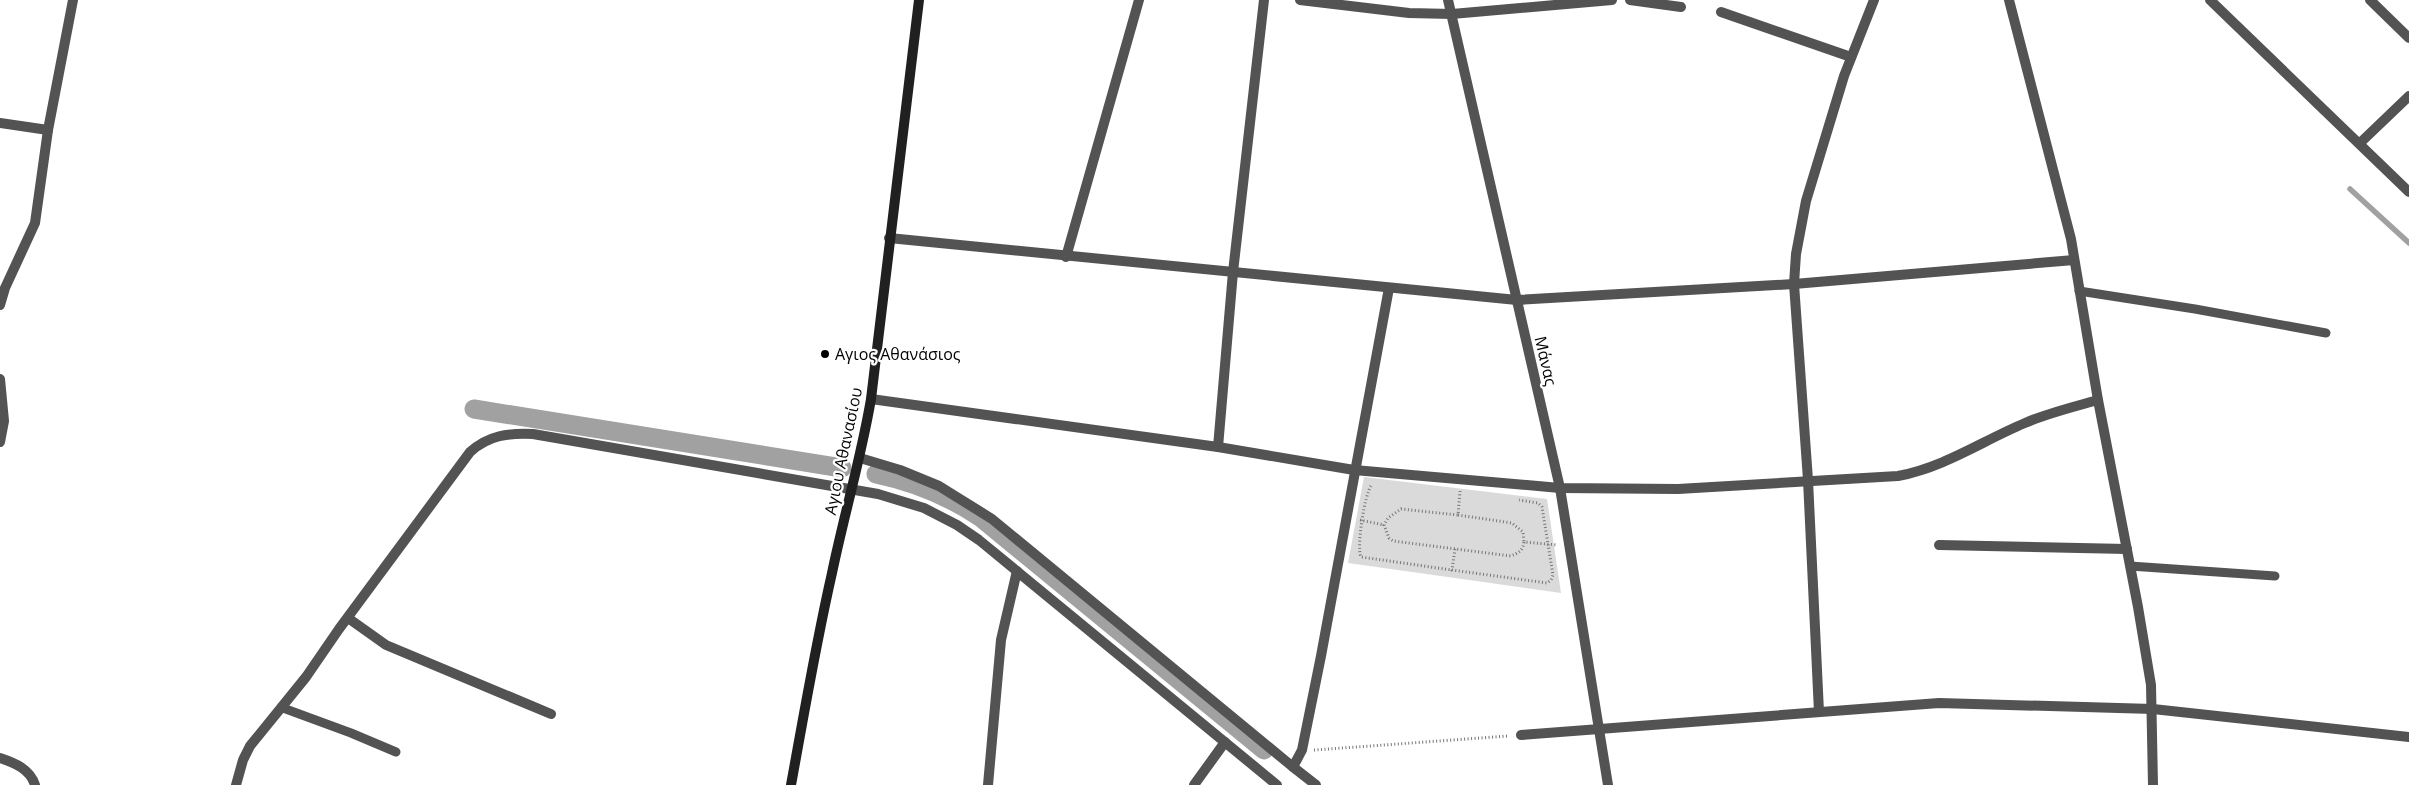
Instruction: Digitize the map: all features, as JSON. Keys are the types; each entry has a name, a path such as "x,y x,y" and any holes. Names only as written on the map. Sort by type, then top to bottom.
{"main road":[{"name":"Αγιου Αθανασίου","path":"792,785 818,638 851,488 860,458 871,399 919,0"}],"street":[{"path":"0,305 5,288 35,223 48,130 72,0"},
{"path":"1066,257 1139,0"},
{"path":"1218,447 1233,272 1264,0"},
{"path":"1300,0 1410,13 1452,14 1612,0"},
{"name":"Μάνας","path":"1448,0 1560,488 1601,731 1608,785"},
{"path":"1630,0 1681,7"},
{"path":"1819,712 1808,480 1794,284 1796,254 1806,201 1851,57 1874,0"},
{"path":"2009,0 2065,213 2098,400 2147,653 2152,709 2153,785"},
{"path":"2210,0 2409,192"},
{"path":"2370,0 2409,38"},
{"path":"1721,12 1851,57"},
{"path":"2360,143 2409,96"},
{"path":"0,123 48,130"},
{"path":"889,238 1066,257 1517,300 1794,284 2074,260"},
{"path":"1293,767 1302,750 1389,288"},
{"path":"0,379 4,421 0,442"},
{"path":"871,399 1218,447 1354,470 1595,490 1678,489 1898,476 1917,472 1965,453 2023,423 2098,400"},
{"path":"236,785 243,760 250,746 283,708 470,452 482,442 498,436 533,434 851,488 904,501 940,516 979,540 1277,785"},
{"path":"860,458 900,470 940,486 992,519 1316,785"},
{"path":"1939,545 2127,549"},
{"path":"988,785 1001,640 1017,571"},
{"path":"348,618 386,645 551,714"},
{"path":"1521,735 1601,731 1939,703 2152,709 2409,737"},
{"path":"1194,785 1225,742"},
{"path":"0,758 23,768 32,777 35,785"}],"lane":[{"path":"2079,292 2195,309 2326,332"},
{"path":"2130,566 2275,576"},
{"path":"283,708 396,752"}],"path":[{"path":"1458,515 1461,479"},
{"path":"1378,484 1370,486 1362,520 1358,552 1361,557 1547,583 1552,580 1553,575 1542,507 1538,503 1512,499"},
{"path":"1451,492 1468,495"},
{"path":"1401,509 1458,515 1512,523 1523,532 1524,542 1523,548 1511,556 1393,541 1389,538 1384,525 1388,518 1401,509"},
{"path":"1346,518 1384,525"},
{"path":"1524,542 1570,547"},
{"path":"1452,570 1455,549"},
{"path":"1302,750 1334,750 1521,735"}],"shaded area":[{"path":"1364,477 1547,499 1561,593 1348,563"}],"waterway":[{"path":"2350,189 2409,243"},
{"path":"474,409 842,468"},
{"path":"876,474 930,490 980,517 1264,750"}],"place":[{"name":"Αγιος Αθανάσιος","path":"825,354"}]}
